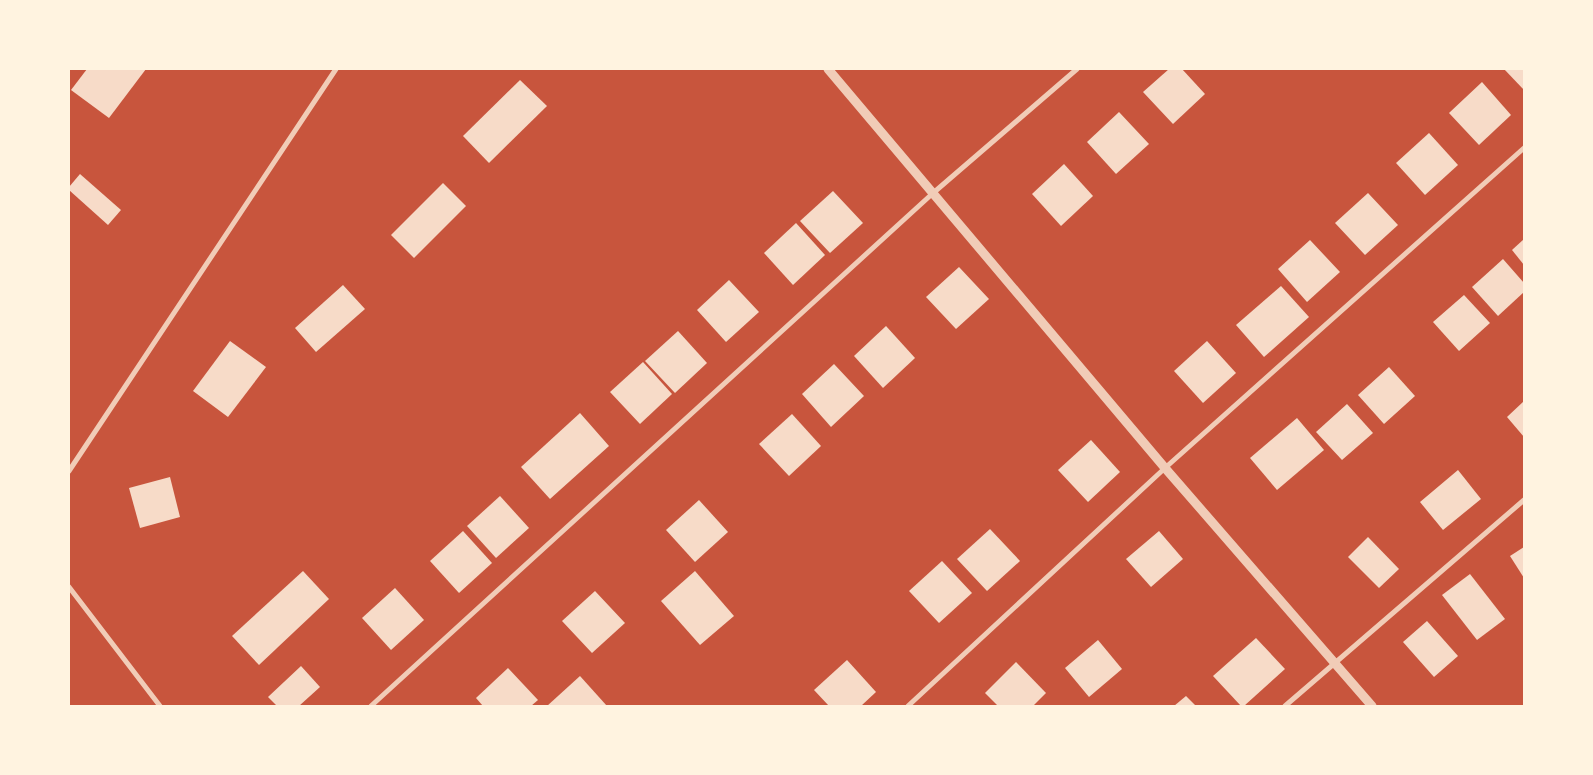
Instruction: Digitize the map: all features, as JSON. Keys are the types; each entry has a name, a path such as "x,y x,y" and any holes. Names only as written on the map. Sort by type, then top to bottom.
{"street":[{"path":"69,471 336,69"},
{"path":"828,69 1165,468 1372,706"},
{"path":"371,706 932,194 1077,69"},
{"path":"908,706 1165,468 1524,148"},
{"path":"1285,706 1524,500"},
{"path":"69,587 160,706"}],"building":[{"path":"87,69 146,69 109,118 71,90"},
{"path":"1169,69 1182,69 1205,94 1173,124 1143,92"},
{"path":"1504,69 1524,69 1524,90"},
{"path":"520,80 547,106 489,163 463,136"},
{"path":"1482,82 1511,115 1479,145 1449,113"},
{"path":"1119,112 1149,144 1116,174 1087,142"},
{"path":"1429,133 1458,165 1425,195 1396,163"},
{"path":"1064,164 1093,196 1061,226 1032,194"},
{"path":"80,174 121,210 108,225 69,190 69,187"},
{"path":"443,183 466,206 414,258 391,235"},
{"path":"833,191 863,223 830,253 800,221"},
{"path":"1368,193 1398,225 1365,255 1335,223"},
{"path":"796,223 825,255 793,285 764,253"},
{"path":"1524,239 1524,265 1512,250"},
{"path":"1310,240 1340,272 1307,302 1278,269"},
{"path":"1503,259 1524,283 1524,292 1498,316 1472,287"},
{"path":"959,267 989,299 956,329 926,297"},
{"path":"729,280 759,312 726,342 697,310"},
{"path":"343,285 365,309 316,352 295,328"},
{"path":"1281,286 1309,317 1264,357 1236,325"},
{"path":"1464,295 1490,323 1459,351 1433,322"},
{"path":"886,326 915,358 883,388 854,356"},
{"path":"678,331 707,363 675,393 645,361"},
{"path":"230,341 266,367 228,417 193,391"},
{"path":"1207,341 1236,373 1203,403 1174,371"},
{"path":"643,362 672,394 640,424 610,392"},
{"path":"834,364 864,396 831,427 802,394"},
{"path":"1389,367 1415,396 1384,424 1358,395"},
{"path":"1524,401 1524,437 1507,417"},
{"path":"1347,404 1373,433 1342,460 1316,432"},
{"path":"580,413 609,446 550,499 521,467"},
{"path":"792,414 821,446 789,476 759,444"},
{"path":"1297,418 1324,450 1277,490 1250,458"},
{"path":"1091,440 1120,472 1088,502 1058,470"},
{"path":"1458,470 1481,499 1443,530 1420,502"},
{"path":"170,477 180,517 140,528 129,488"},
{"path":"500,496 529,528 496,558 467,526"},
{"path":"699,500 728,532 695,562 666,530"},
{"path":"990,529 1020,561 987,591 957,559"},
{"path":"463,531 492,563 459,593 430,561"},
{"path":"1159,531 1183,559 1151,587 1126,559"},
{"path":"1368,537 1399,569 1379,588 1348,557"},
{"path":"1524,547 1524,578 1510,556"},
{"path":"942,561 972,593 939,623 909,591"},
{"path":"303,571 329,599 259,665 232,636"},
{"path":"695,571 734,616 700,645 661,601"},
{"path":"1470,574 1505,619 1477,640 1442,595"},
{"path":"395,588 424,620 391,650 362,618"},
{"path":"595,591 625,623 592,653 562,621"},
{"path":"1427,621 1458,656 1434,677 1403,642"},
{"path":"1256,638 1285,669 1244,706 1241,706 1213,676"},
{"path":"1098,640 1122,669 1089,697 1065,668"},
{"path":"847,660 876,692 861,706 829,706 814,690"},
{"path":"1016,662 1046,693 1033,706 998,706 985,693"},
{"path":"301,666 320,687 299,706 277,706 268,697"},
{"path":"508,668 538,700 531,706 483,706 476,698"},
{"path":"580,676 607,706 547,706"},
{"path":"1186,696 1196,706 1174,706"}]}
